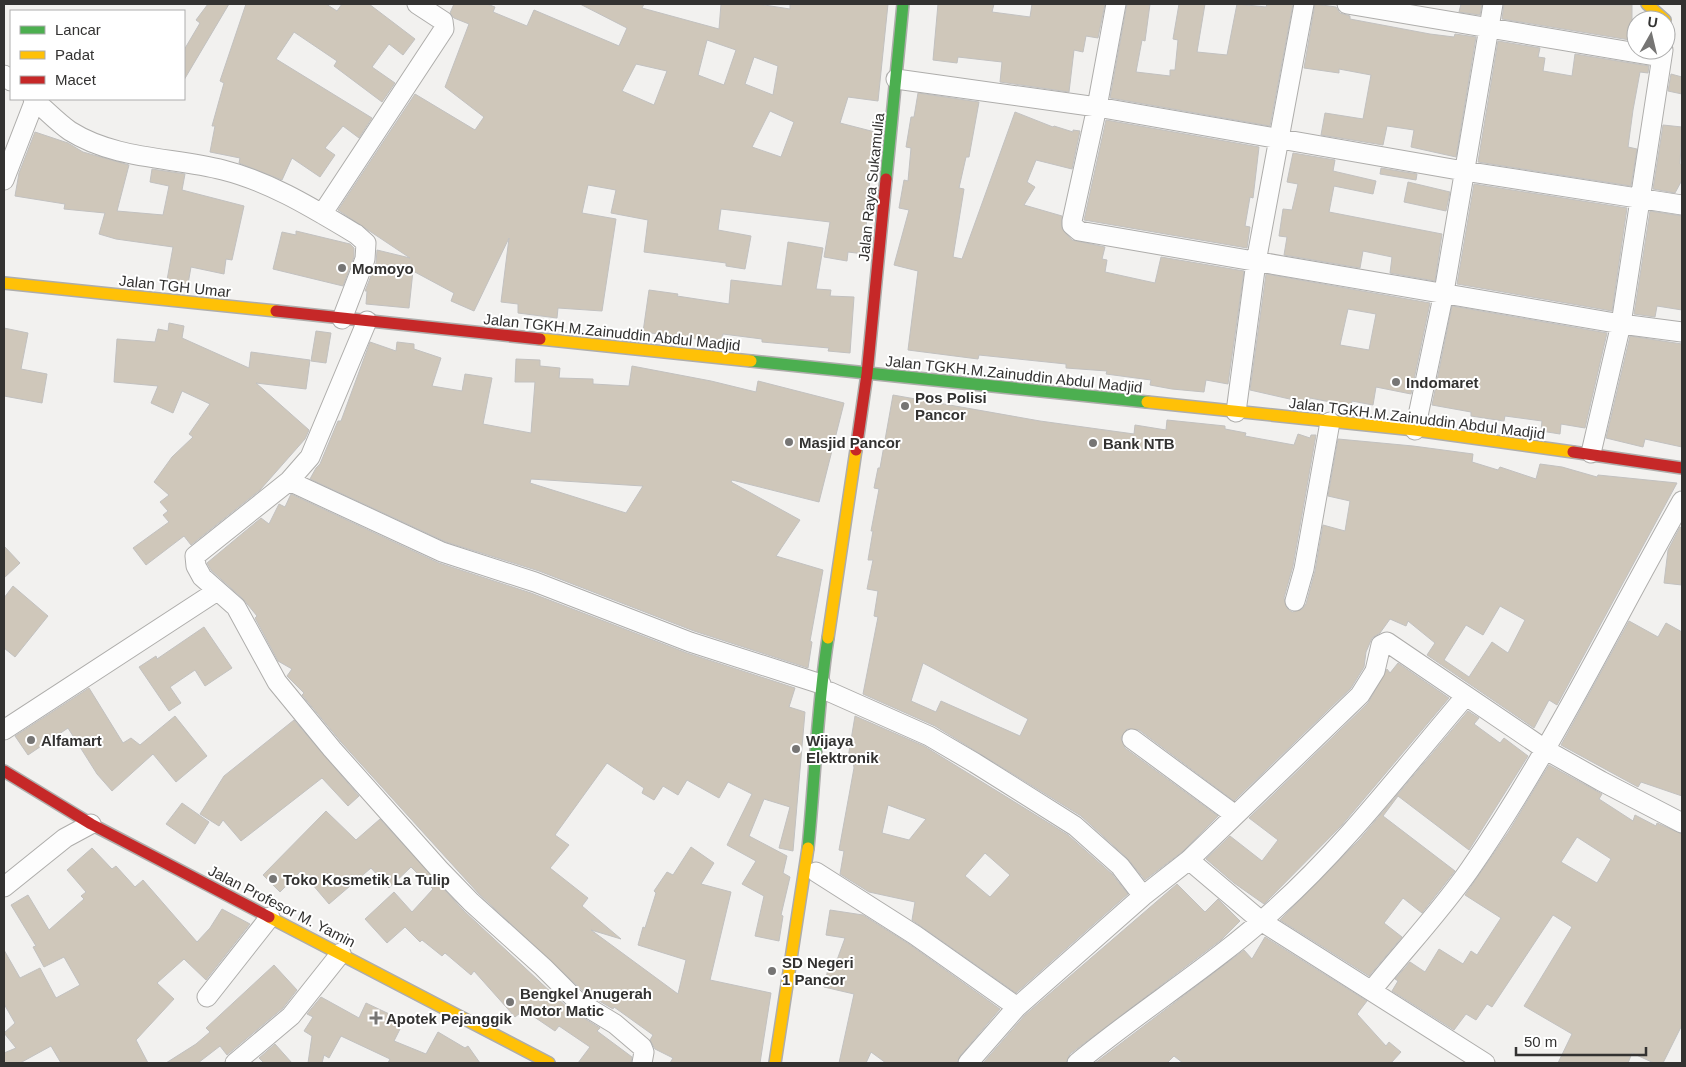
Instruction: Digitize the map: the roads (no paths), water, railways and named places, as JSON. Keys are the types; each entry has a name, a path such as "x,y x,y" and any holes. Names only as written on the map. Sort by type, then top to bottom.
{"main road":[{"name":"Jalan Raya Sukamulia","path":"867,374 903,4"},
{"name":"Jalan TGH Umar","path":"4,283 342,319"},
{"name":"Jalan TGKH.M.Zainuddin Abdul Madjid","path":"342,319 1415,430 1590,453 1682,468"},
{"path":"867,374 871,437"},
{"path":"775,1063 823,762 826,688 867,374"},
{"path":"829,736 826,688 860,506"},
{"name":"Jalan Profesor M. Yamin","path":"4,771 91,824 549,1063"},
{"path":"814,891 824,802"}],"street":[{"path":"322,214 444,29 443,21 417,4"},
{"path":"1116,4 1097,107 1072,221 1074,228 1165,247 1444,292 1621,324 1682,332"},
{"path":"1236,412 1256,262 1304,4"},
{"path":"1347,4 1626,49"},
{"path":"1415,430 1444,292 1493,4"},
{"path":"1590,453 1621,324 1661,60"},
{"path":"896,79 1097,107 1464,171 1682,206"},
{"path":"4,180 34,100 70,131 95,143 145,157 224,170 267,185 356,234 366,245 365,259 342,319"},
{"path":"367,321 310,457 289,481 195,556 196,566 202,577 236,607 277,682 302,714 439,869 484,915 543,967 577,1001 615,1024 636,1042 644,1052 642,1063"},
{"path":"1295,602 1304,569 1330,422"},
{"path":"289,481 371,522 442,552 535,582 690,642 826,688 930,736 1075,826 1120,866 1143,896"},
{"path":"1372,990 1469,871 1546,750 1682,501"},
{"path":"4,730 217,591"},
{"path":"968,1063 1017,1007 1143,896 1189,860 1360,695 1375,671 1383,643 1389,642 1394,645 1465,697 1546,750 1682,823"},
{"path":"1077,1063 1207,965 1261,921 1320,866 1465,697"},
{"path":"1132,739 1235,815"},
{"path":"4,887 65,838 91,824"},
{"path":"1189,860 1261,921 1485,1063"},
{"path":"816,872 915,935 1017,1007"},
{"path":"207,997 270,917"},
{"path":"234,1063 292,1016 341,953"}],"place":[{"name":"Momoyo","path":"342,268"},
{"name":"Indomaret","path":"1396,382"},
{"name":"Pos Polisi Pancor","path":"905,406"},
{"name":"Masjid Pancor","path":"789,442"},
{"name":"Bank NTB","path":"1093,443"},
{"name":"Alfamart","path":"31,740"},
{"name":"Wijaya Elektronik","path":"796,749"},
{"name":"Toko Kosmetik La Tulip","path":"273,879"},
{"name":"SD Negeri 1 Pancor","path":"772,971"},
{"name":"Bengkel Anugerah Motor Matic","path":"510,1002"},
{"name":"Apotek Pejanggik","path":"376,1018"}]}
